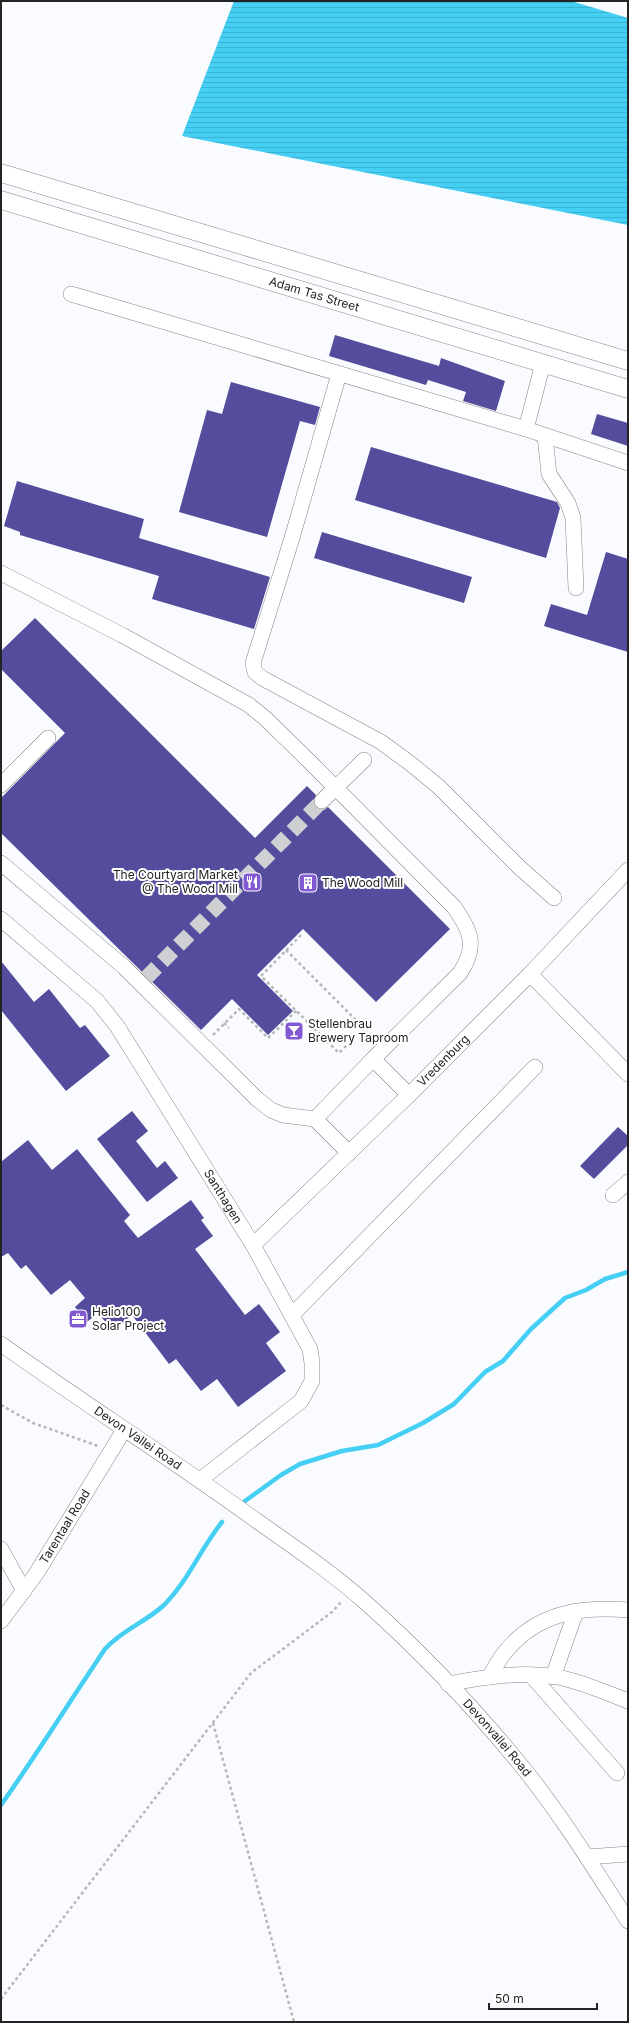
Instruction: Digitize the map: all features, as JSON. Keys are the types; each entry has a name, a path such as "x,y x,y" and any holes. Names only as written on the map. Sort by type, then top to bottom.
{"main road":[{"path":"1,173 628,361"},
{"name":"Adam Tas Street","path":"1,200 628,389"}],"street":[{"path":"71,294 628,462"},
{"path":"526,430 543,364"},
{"path":"339,374 294,531 253,663 255,672 262,678 381,742 400,755 439,787 519,867 554,898"},
{"path":"545,436 549,474 568,503 573,518 576,588"},
{"path":"1,573 122,635 249,705 266,719 454,907 467,929 471,947 470,955 460,973 315,1119"},
{"path":"1,785 48,738"},
{"path":"322,801 364,760"},
{"path":"1,863 124,967 144,981 238,1082 271,1110 289,1116 315,1119 349,1153"},
{"name":"Vredenburg","path":"253,1245 409,1095 530,974 628,870"},
{"name":"Santhagen","path":"1,919 97,1001 111,1017 253,1245 310,1349 313,1372 312,1381 308,1391 301,1401 200,1480"},
{"path":"530,974 628,1074"},
{"path":"373,1059 409,1095"},
{"path":"292,1315 535,1067"},
{"path":"613,1195 628,1182"},
{"name":"Devon Vallei Road","path":"1,1344 124,1430 200,1480 337,1579"},
{"name":"Tarentaal Road","path":"1,1621 24,1591 124,1430"},
{"path":"1,1549 24,1591"},
{"name":"Devonvallei Road","path":"337,1579 389,1624 448,1684 520,1764 587,1857 628,1921"},
{"path":"489,1677 506,1651 531,1628 549,1618 576,1611 603,1608 628,1610"},
{"path":"553,1677 576,1611"},
{"path":"448,1684 489,1677 531,1675 553,1677 590,1686 628,1701"},
{"path":"531,1675 617,1773"},
{"path":"587,1857 628,1854"}],"path":[{"path":"301,935 261,976 339,1053 353,1039"},
{"path":"286,950 365,1030"},
{"path":"210,1037 239,1009 268,1038 296,1011"},
{"path":"224,1023 229,1028"},
{"path":"281,1026 284,1029"},
{"path":"1,1405 33,1423 111,1451"},
{"path":"1,1999 251,1673 332,1612 352,1591"},
{"path":"213,1723 294,2022"}],"water":[{"path":"234,1 571,1 628,18 628,225 182,136"}],"building":[{"path":"335,335 439,366 441,358 505,381 496,411 463,401 466,392 428,380 426,385 329,356"},
{"path":"231,382 320,407 315,425 300,421 267,537 179,512 207,410 222,414"},
{"path":"597,414 628,423 628,446 591,434"},
{"path":"371,447 557,502 560,508 546,558 355,500"},
{"path":"17,481 144,519 139,538 270,577 254,629 152,599 159,576 20,535 20,532 4,526"},
{"path":"322,532 472,577 464,603 314,558"},
{"path":"606,552 628,559 628,652 544,626 551,604 587,615"},
{"path":"35,618 255,838 307,786 316,795 313,803 316,808 324,810 328,807 450,929 376,1002 303,929 257,975 293,1011 268,1035 232,999 201,1030 1,833 1,798 65,733 1,669 1,651"},
{"path":"1,961 34,1002 49,989 80,1028 85,1025 110,1056 66,1091 1,1010"},
{"path":"132,1111 148,1131 136,1141 157,1168 165,1161 178,1178 147,1202 97,1139"},
{"path":"618,1127 628,1136 628,1145 594,1179 580,1166"},
{"path":"28,1140 52,1170 77,1149 130,1215 124,1221 138,1238 191,1200 204,1218 201,1220 213,1236 195,1249 245,1315 259,1304 280,1332 266,1343 286,1371 238,1407 217,1379 201,1391 176,1359 169,1364 132,1315 113,1331 98,1313 87,1322 75,1307 85,1298 70,1280 51,1295 26,1265 21,1269 8,1253 1,1257 1,1162"}],"waterway":[{"path":"245,1501 281,1475 300,1464 342,1451 378,1445 423,1423 454,1404 485,1372 503,1361 531,1329 565,1298 586,1290 605,1279 628,1272"},
{"path":"1,1805 105,1649 119,1636 157,1611 173,1596 222,1522"}],"tunnel":[{"path":"146,978 322,801"}],"place":[{"name":"The Courtyard Market @ The Wood Mill","path":"252,882"},
{"name":"The Wood Mill","path":"308,883"},
{"name":"Stellenbrau Brewery Taproom","path":"294,1031"},
{"name":"Helio100 Solar Project","path":"78,1319"}]}
